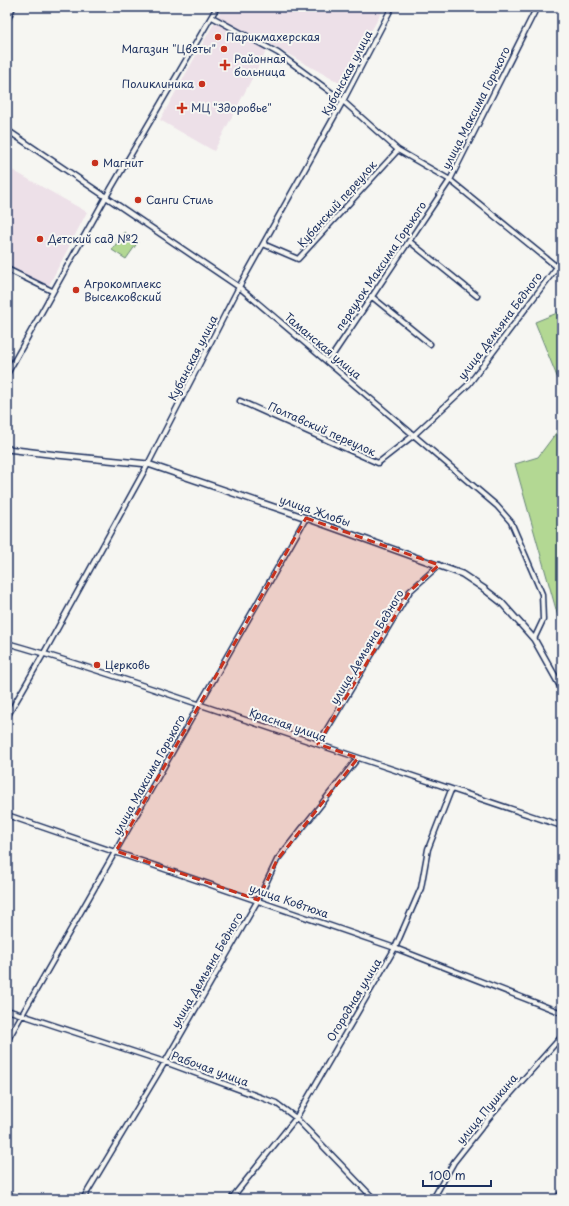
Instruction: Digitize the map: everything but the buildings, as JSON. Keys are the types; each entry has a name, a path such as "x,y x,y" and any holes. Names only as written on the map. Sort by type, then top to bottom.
{"street":[{"path":"7,21 13,7"},
{"path":"7,374 106,197 217,7"},
{"name":"Кубанская улица","path":"7,717 148,464 240,287 392,7"},
{"name":"улица Максима Горького","path":"537,7 450,180 557,267"},
{"path":"212,17 278,53 342,101 398,150 450,180"},
{"name":"Таманская улица","path":"7,130 240,287 497,506 511,522 542,594 543,620 534,639"},
{"name":"Кубанский переулок","path":"263,244 298,259 398,150"},
{"name":"переулок Максима Горького","path":"328,362 450,180"},
{"path":"409,241 477,296"},
{"name":"улица Демьяна Бедного","path":"414,435 469,384 557,267 562,258"},
{"path":"7,269 52,292"},
{"path":"371,296 430,344"},
{"name":"Полтавский переулок","path":"240,401 378,464 414,435"},
{"name":"улица Жлобы","path":"7,449 148,464 306,518 462,574 501,602 534,639 562,689"},
{"name":"улица Максима Горького","path":"7,1041 306,518"},
{"name":"улица Демьяна Бедного","path":"318,744 410,591 439,565"},
{"name":"Красная улица","path":"7,643 44,653 199,704 451,790 562,826"},
{"name":"улица Демьяна Бедного","path":"83,1199 165,1062 258,900 277,860 358,758"},
{"name":"Огородная улица","path":"231,1199 296,1118 395,948 421,888 428,849 451,790"},
{"name":"улица Ковтюха","path":"7,815 395,948 562,1013"},
{"name":"Рабочая улица","path":"7,1010 165,1062 276,1102 296,1118 374,1199"},
{"name":"улица Пушкина","path":"433,1199 454,1162 488,1119 562,1036"},
{"path":"557,1199 562,1191"},
{"path":"7,1195 23,1199"}],"highlighted area":[{"path":"306,518 439,565 410,591 318,744 358,758 277,860 258,900 116,851"}],"shaded area":[{"name":"Районная больница","path":"223,7 384,7 343,85 270,44 214,151 160,120"},
{"name":"Детский сад №2","path":"12,170 87,212 48,287 7,265 7,179"}],"green space":[{"path":"124,232 138,242 126,259 112,250"},
{"path":"562,311 562,389 535,322"},
{"path":"562,425 562,628 515,464 538,457"}],"place":[{"name":"Парикмахерская","path":"218,37"},
{"name":"Магазин \"Цветы\"","path":"224,49"},
{"name":"Районная больница","path":"225,65"},
{"name":"Поликлиника","path":"202,84"},
{"name":"МЦ \"Здоровье\"","path":"182,108"},
{"name":"Магнит","path":"95,163"},
{"name":"Санги Стиль","path":"138,200"},
{"name":"Детский сад №2","path":"40,239"},
{"name":"Агрокомплекс Выселковский","path":"76,290"},
{"name":"Церковь","path":"97,665"}]}
